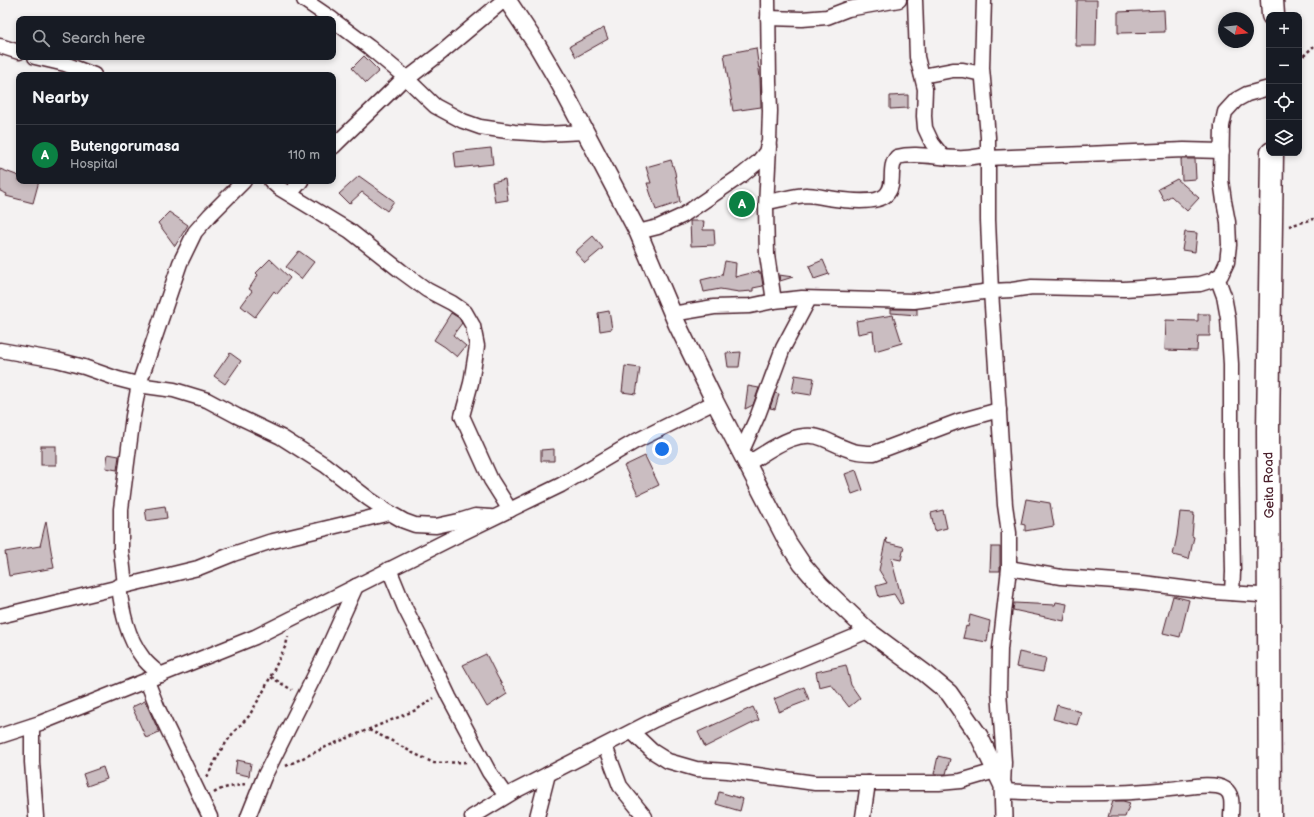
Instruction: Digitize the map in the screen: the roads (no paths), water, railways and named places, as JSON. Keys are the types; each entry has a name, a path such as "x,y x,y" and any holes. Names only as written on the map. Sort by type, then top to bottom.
{"highway":[{"path":"1272,0 1273,12"},
{"name":"Geita Road","path":"1270,817 1268,430 1272,156"}],"street":[{"path":"304,0 328,16"},
{"path":"336,144 406,78 447,48 504,0"},
{"path":"507,0 537,45 638,232 672,314 714,402 788,543 802,564 821,586 868,631 926,674 948,693 979,736 1003,788"},
{"path":"768,0 770,111 767,255 774,301"},
{"path":"768,18 802,19 827,17 848,10 899,0"},
{"path":"915,0 917,57 925,89 925,128 932,143 943,157"},
{"path":"984,0 982,74 988,137 988,220 991,291 1005,505 1009,533 1009,568 1000,649 999,691 1004,762 1004,817"},
{"path":"336,21 406,78 435,106 463,121 480,127 497,130 544,134 585,132"},
{"path":"0,46 16,51"},
{"path":"48,60 65,64 86,72"},
{"path":"922,76 953,70 963,70 982,74"},
{"path":"672,314 714,307 750,306 774,301 809,298 914,301 1032,287 1124,289 1200,284 1213,280 1221,275 1227,262 1229,245 1228,222 1222,180 1222,126 1225,112 1236,100 1247,94 1266,89"},
{"path":"638,232 658,227 682,216 742,175 758,162 766,152 769,141"},
{"path":"767,202 806,195 849,200 876,200 885,196 890,188 893,164 897,158 906,156 958,158 1184,150 1222,151"},
{"path":"161,675 144,659 131,639 123,615 121,509 133,416 139,384 180,262 195,232 241,184"},
{"path":"275,184 350,231 401,272 427,290 452,303 465,312 473,326 478,346 471,383 462,416 491,480 510,510"},
{"path":"290,194 298,184"},
{"path":"1217,277 1224,296 1228,318 1231,364 1232,593"},
{"path":"744,458 783,348 809,298"},
{"path":"0,350 84,367 118,379 174,390 207,400 281,437 324,465 390,513 415,525 436,526 475,516 494,517"},
{"path":"0,736 32,726 255,637 561,485 634,442 714,402"},
{"path":"744,458 794,438 812,436 823,438 848,451 874,453 959,421 999,410"},
{"path":"0,616 122,585 198,568 269,542 390,513"},
{"path":"1009,568 1061,576 1143,583 1259,596 1269,592"},
{"path":"390,569 405,608 446,691 484,763 506,796"},
{"path":"248,817 265,774 304,697 356,586"},
{"path":"472,817 506,796 548,774 661,718 868,631"},
{"path":"147,681 158,709 210,817"},
{"path":"32,726 32,762 36,817"},
{"path":"632,732 652,751 668,761 696,769 728,770 815,783 925,783 961,781 995,771"},
{"path":"605,746 620,786 646,816"},
{"path":"537,817 548,774"},
{"path":"863,817 868,782"},
{"path":"1003,788 1063,794 1138,793 1212,785 1225,789 1231,798 1231,817"}],"place":[{"name":"Butengorumasa","path":"742,204"}]}
